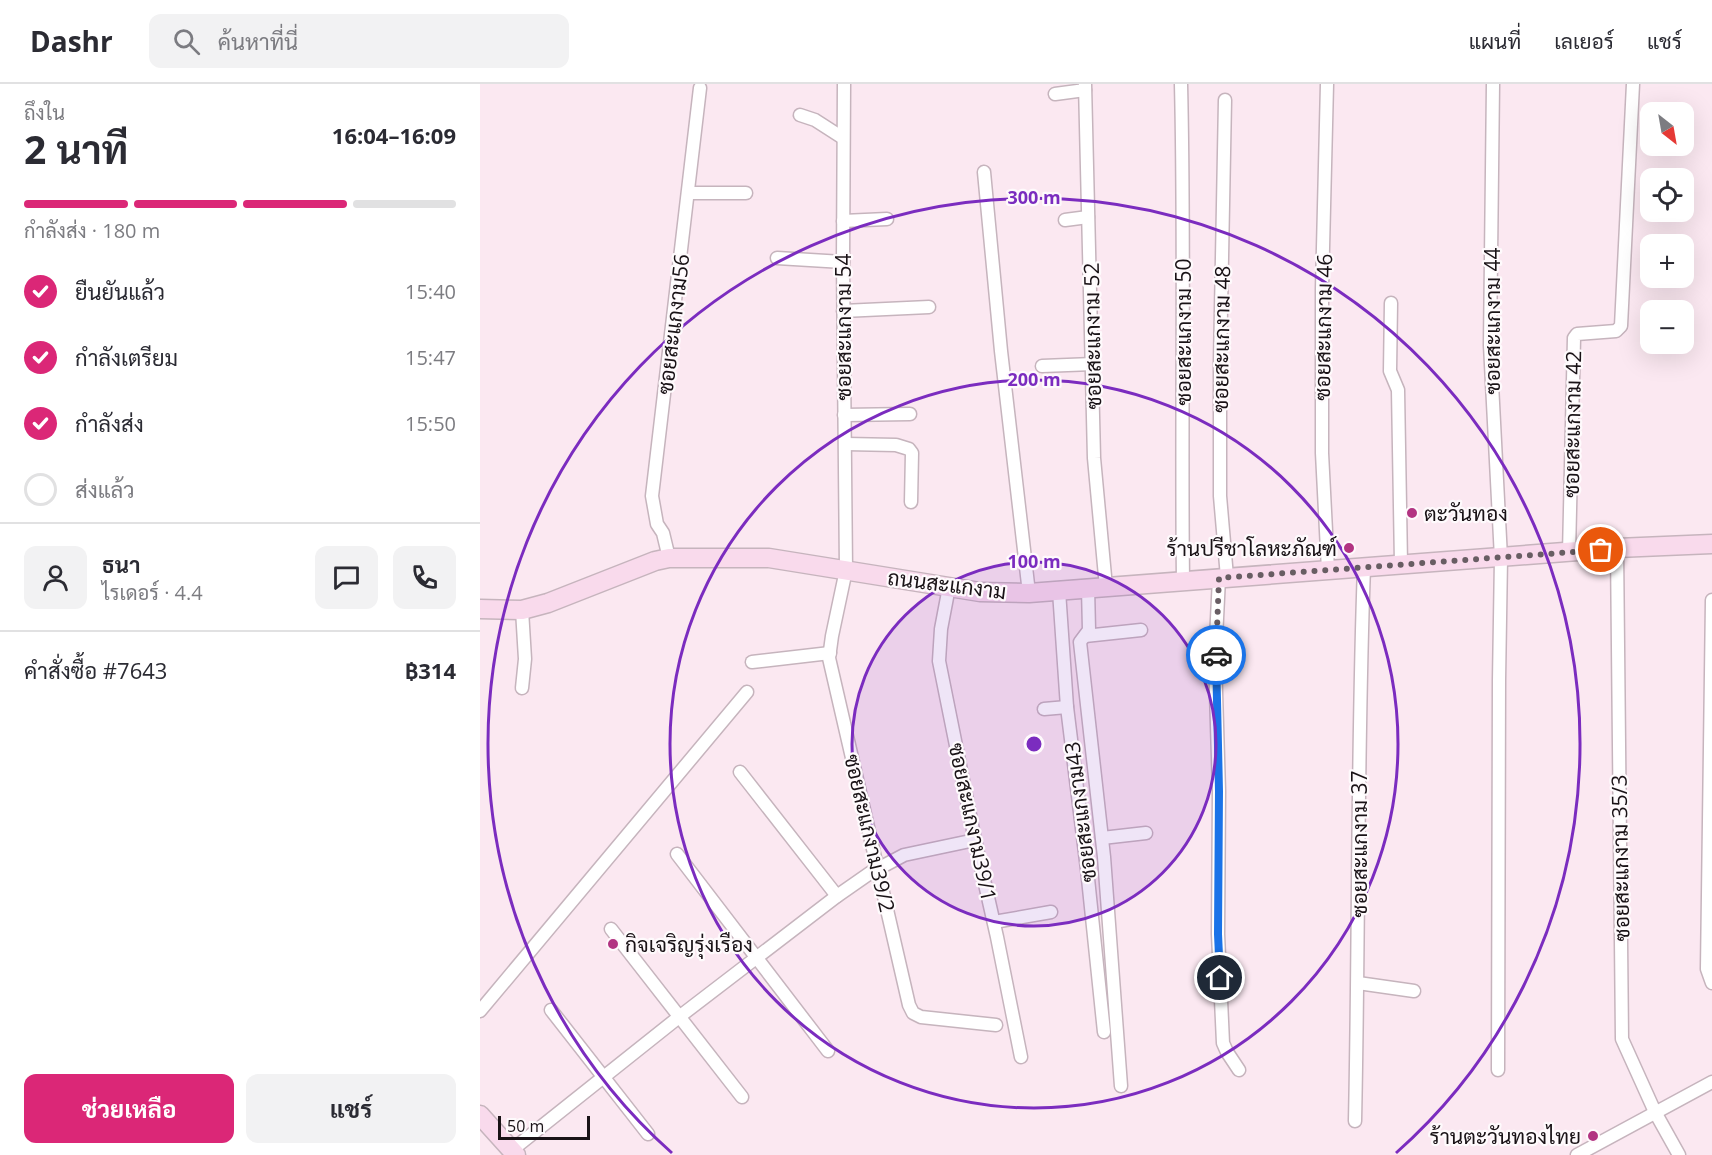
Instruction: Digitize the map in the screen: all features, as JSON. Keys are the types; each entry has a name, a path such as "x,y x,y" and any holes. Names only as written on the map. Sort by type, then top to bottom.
{"street":[{"name":"ซอยสะแกงาม 54","path":"844,84 843,311 846,570"},
{"name":"ซอยสะแกงาม 50","path":"1181,84 1184,200 1183,581"},
{"name":"ซอยสะแกงาม 46","path":"1327,84 1322,289 1322,453 1328,570"},
{"name":"ซอยสะแกงาม 44","path":"1493,84 1490,345 1501,558 1498,1070"},
{"name":"ซอยสะแกงาม 42","path":"1569,553 1574,338 1577,334 1616,332 1621,326 1633,84"},
{"path":"1055,94 1085,87"},
{"name":"ซอยสะแกงาม 52","path":"1085,87 1097,588 1089,630 1080,642 1102,838 1121,1086"},
{"name":"ซอยสะแกงาม56","path":"669,558 663,533 657,524 652,496 700,88"},
{"name":"ซอยสะแกงาม 48","path":"1225,100 1220,362 1220,496 1223,578 1215,659 1219,791 1218,934 1223,1043 1239,1070"},
{"path":"800,115 815,120 843,138"},
{"path":"984,172 1001,351 1029,593"},
{"path":"689,193 746,193"},
{"path":"1065,220 1088,217"},
{"path":"843,221 887,219"},
{"path":"777,258 843,262"},
{"path":"1391,303 1390,371 1398,390 1401,564"},
{"path":"843,311 929,307"},
{"path":"1042,366 1093,364"},
{"path":"844,415 910,414"},
{"path":"846,444 909,448 912,453 911,502"},
{"name":"ถนนสะแกงาม","path":"480,609 522,610 548,603 655,561 669,558 769,558 980,592 1029,593 1617,548 1712,544"},
{"name":"ซอยสะแกงาม 35/3","path":"1617,548 1622,1032 1625,1045 1655,1112 1679,1155"},
{"name":"ซอยสะแกงาม 37","path":"1355,1122 1364,567"},
{"name":"ซอยสะแกงาม39/2","path":"846,570 829,658 909,1005 913,1013 921,1017 996,1026"},
{"name":"ซอยสะแกงาม39/1","path":"950,587 939,661 1021,1057"},
{"name":"ซอยสะแกงาม43","path":"1059,591 1067,707 1086,857 1104,1032"},
{"path":"1712,600 1707,969 1712,983"},
{"path":"522,610 525,659 522,688"},
{"path":"1085,636 1141,630"},
{"path":"752,662 830,653"},
{"path":"480,1011 747,692"},
{"path":"1044,709 1067,707"},
{"path":"740,772 837,896"},
{"path":"1102,838 1146,833"},
{"path":"480,1114 514,1153 537,1129 837,896 904,855 975,840"},
{"path":"677,854 828,1051"},
{"path":"994,922 1051,912"},
{"path":"611,929 742,1097"},
{"path":"1358,982 1414,991"},
{"path":"551,1010 648,1134"},
{"path":"1577,1155 1712,1082"}],"way so far":[{"path":"1216,655 1219,578 1601,550"}],"place":[{"name":"ตะวันทอง","path":"1412,513"},
{"name":"ร้านปรีชาโลหะภัณฑ์","path":"1349,548"},
{"name":"กิจเจริญรุ่งเรือง","path":"613,944"},
{"name":"ร้านตะวันทองไทย","path":"1593,1136"}],"route":[{"path":"1216,655 1220,978"}]}
